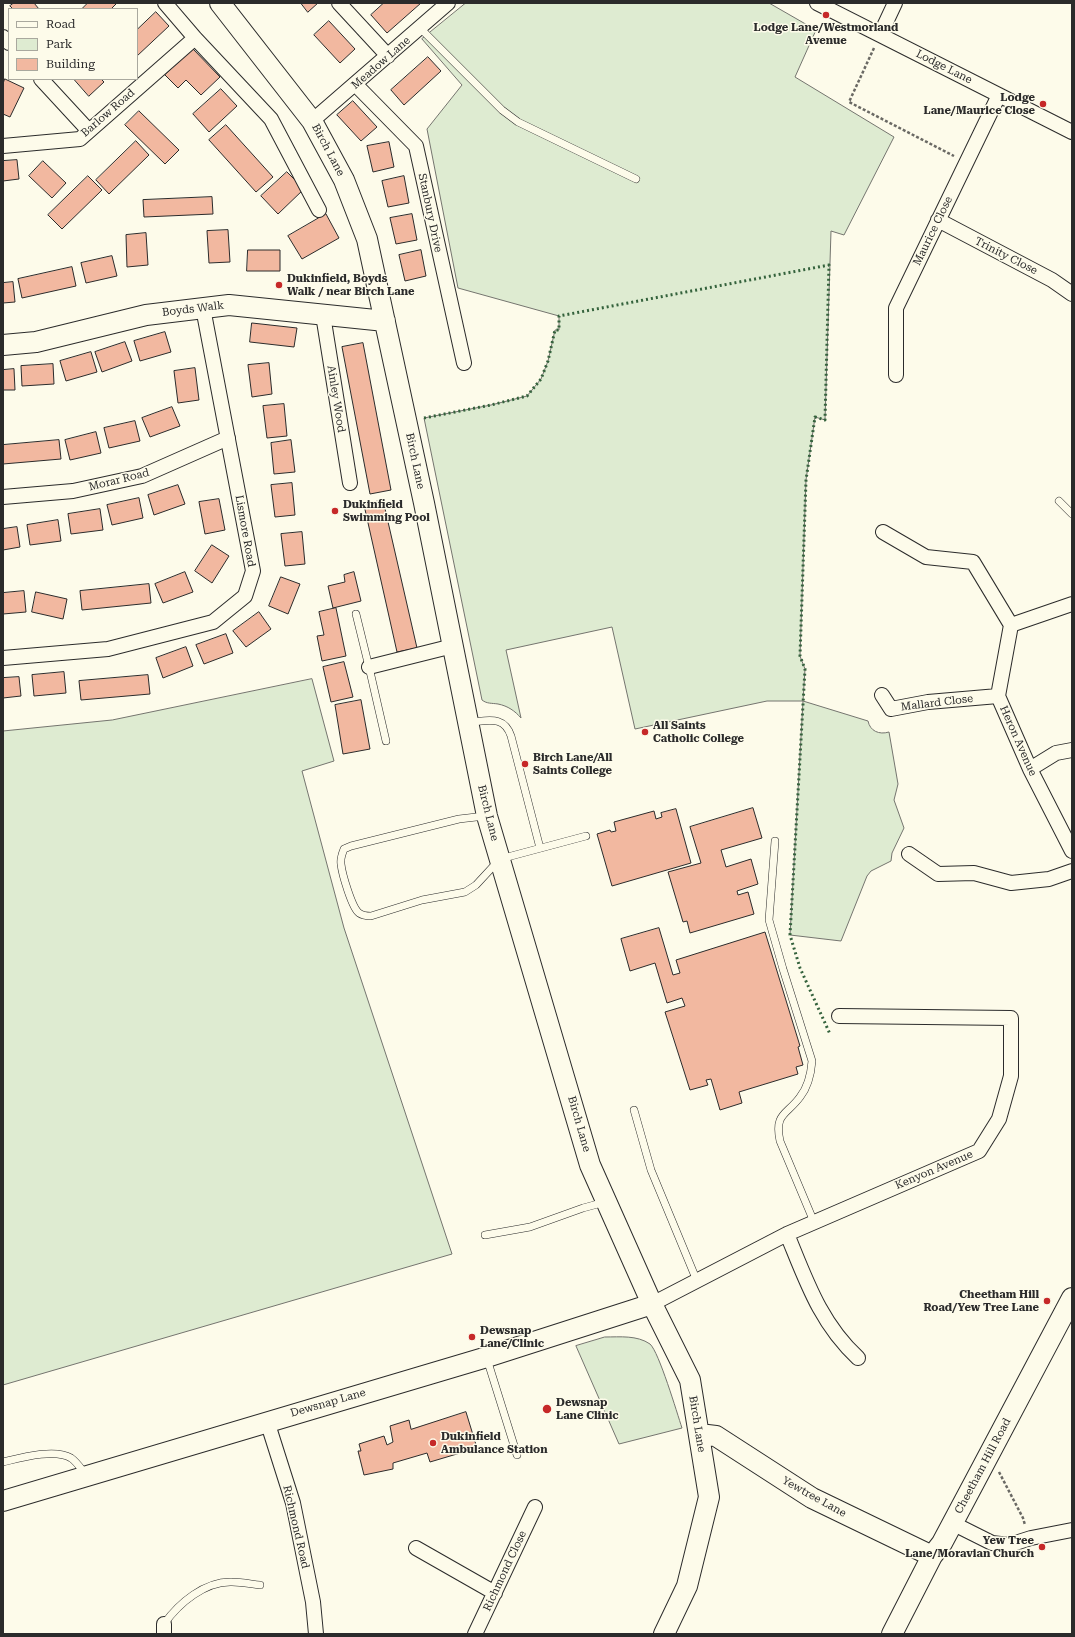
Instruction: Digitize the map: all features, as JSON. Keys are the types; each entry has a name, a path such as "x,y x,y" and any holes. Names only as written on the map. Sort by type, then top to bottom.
{"main road":[{"name":"Birch Lane","path":"220,3 312,121 344,180 367,239 453,646 487,816 590,1164 652,1304 690,1380 709,1497 687,1586 664,1634"},
{"name":"Boyds Walk","path":"3,345 36,342 146,315 229,305 385,321"},
{"name":"Cheetham Hill Road","path":"892,1634 932,1556 942,1543 986,1462 1072,1298"},
{"name":"Dewsnap Lane","path":"3,1501 267,1421 487,1357 652,1304"},
{"name":"Yewtree Lane","path":"699,1434 716,1436 812,1498 932,1556"}],"street":[{"path":"165,3 194,38 271,119 320,210"},
{"path":"339,3 388,56"},
{"name":"Meadow Lane","path":"312,121 356,85 448,3"},
{"name":"Lodge Lane","path":"817,3 1072,132"},
{"path":"880,35 895,3"},
{"name":"Barlow Road","path":"3,146 80,139 194,38"},
{"path":"42,80 88,131"},
{"name":"Stanbury Drive","path":"356,85 416,146 464,363"},
{"name":"Maurice Close","path":"896,375 896,308 999,95"},
{"name":"Trinity Close","path":"938,220 1052,280 1072,294"},
{"name":"Lismore Road","path":"3,658 108,649 213,622 245,596 253,571 203,308"},
{"name":"Ainley Wood","path":"323,315 350,483"},
{"name":"Morar Road","path":"3,497 73,491 142,476 228,438"},
{"path":"883,532 926,557 973,562 1011,625 1072,604"},
{"name":"Heron Avenue","path":"1011,625 998,696 1030,769 1072,851"},
{"path":"370,667 453,646"},
{"name":"Mallard Close","path":"882,695 891,709 928,702 998,696"},
{"path":"1030,769 1056,753 1072,750"},
{"path":"909,854 938,874 974,873 1011,883 1049,879 1072,871"},
{"name":"Kenyon Avenue","path":"652,1304 787,1234 979,1151 999,1119 1011,1076 1011,1018 839,1016"},
{"path":"787,1234 822,1315 843,1344 858,1358"},
{"name":"Richmond Road","path":"267,1421 293,1503 313,1602 316,1634"},
{"name":"Richmond Close","path":"475,1634 535,1507"},
{"path":"952,1523 992,1543 1009,1545 1028,1539 1072,1530"},
{"path":"416,1548 495,1593"}],"lane":[{"path":"420,28 502,110 518,122 636,179"},
{"path":"1059,501 1072,514"},
{"path":"356,614 370,667 386,741"},
{"path":"468,722 500,721 507,726 511,736 540,848"},
{"path":"487,816 459,819 344,849 341,856 341,864 358,913 363,916 371,916 422,900 465,892 476,885 500,859 586,836"},
{"path":"775,841 769,920 812,1062 807,1085 800,1098 784,1113 778,1132 780,1141 814,1222"},
{"path":"634,1110 652,1170 697,1281"},
{"path":"485,1235 530,1227 583,1208 607,1202"},
{"path":"487,1357 517,1455"},
{"path":"3,1462 41,1455 60,1454 72,1458 86,1476"},
{"path":"164,1629 175,1610 196,1594 216,1583 233,1582 260,1585"}],"path":[{"path":"880,35 849,102 966,162"},
{"path":"986,1462 996,1467 1023,1518 1028,1539"}],"green space":[{"path":"466,3 769,3 816,30 795,77 894,137 844,235 831,231 825,420 815,417 806,480 800,656 805,669 803,701 767,701 635,729 612,627 506,650 521,718 508,707 488,703 482,700 424,418 491,405 527,396 541,379 548,361 555,330 559,330 559,316 458,288 427,129 462,85 422,39"},
{"path":"312,679 334,761 302,771 344,928 452,1254 3,1385 3,731 112,720"},
{"path":"803,701 868,721 873,730 878,732 889,732 898,784 894,800 904,828 892,853 891,861 871,871 867,876 841,941 790,935"},
{"path":"605,1337 634,1338 650,1344 654,1349 663,1370 682,1428 619,1444 576,1346"}],"building":[{"path":"14,3 34,3 38,8 12,8 10,6"},
{"path":"88,3 117,3 112,8 83,8"},
{"path":"301,3 318,3 308,12"},
{"path":"384,3 421,3 387,33 371,15"},
{"path":"156,12 169,26 138,55 138,29"},
{"path":"329,21 355,49 340,63 314,35"},
{"path":"193,49 220,77 201,95 186,80 178,88 165,75"},
{"path":"428,57 441,71 404,105 391,90"},
{"path":"5,79 24,88 10,117 3,114 3,84"},
{"path":"75,80 102,80 104,82 89,96"},
{"path":"221,89 237,106 209,132 193,114"},
{"path":"353,101 377,127 361,141 337,115"},
{"path":"139,111 179,150 165,164 125,125"},
{"path":"226,125 273,177 256,192 209,140"},
{"path":"136,141 149,155 109,194 96,180"},
{"path":"389,142 394,167 373,172 367,146"},
{"path":"17,160 19,179 3,181 3,161"},
{"path":"43,161 66,183 52,198 29,176"},
{"path":"287,172 304,189 278,214 261,196"},
{"path":"88,176 102,190 62,229 48,215"},
{"path":"404,176 409,203 388,207 382,181"},
{"path":"212,197 213,214 144,217 143,200"},
{"path":"326,214 339,238 302,259 288,236"},
{"path":"412,214 417,240 396,244 390,218"},
{"path":"228,230 230,262 209,263 207,231"},
{"path":"146,233 148,265 127,267 126,235"},
{"path":"248,250 280,250 280,271 247,271"},
{"path":"421,250 426,276 405,281 399,255"},
{"path":"112,256 117,276 86,283 81,263"},
{"path":"72,267 76,286 22,298 18,279"},
{"path":"13,282 15,302 3,303 3,283"},
{"path":"252,323 297,328 294,347 250,342"},
{"path":"165,332 171,352 140,361 134,341"},
{"path":"125,342 132,361 102,372 95,352"},
{"path":"363,343 391,490 370,494 342,347"},
{"path":"91,352 97,372 66,381 60,361"},
{"path":"269,363 272,394 252,397 248,365"},
{"path":"53,364 54,384 22,386 21,366"},
{"path":"195,368 199,400 178,403 174,371"},
{"path":"14,369 15,390 3,390 3,370"},
{"path":"284,404 287,436 267,438 263,406"},
{"path":"172,407 180,426 150,437 142,418"},
{"path":"135,421 140,441 109,448 104,428"},
{"path":"96,432 101,453 70,460 65,440"},
{"path":"59,440 61,459 3,464 3,445"},
{"path":"291,440 295,472 274,474 271,443"},
{"path":"292,483 295,515 275,517 271,485"},
{"path":"178,485 185,504 154,515 148,495"},
{"path":"139,498 143,518 112,525 107,505"},
{"path":"219,499 225,530 205,534 199,502"},
{"path":"383,500 417,648 397,652 364,505"},
{"path":"100,509 103,530 71,534 68,514"},
{"path":"58,520 61,541 30,545 27,525"},
{"path":"17,527 20,547 3,550 3,529"},
{"path":"302,532 305,564 285,566 281,534"},
{"path":"212,545 229,556 212,583 195,571"},
{"path":"185,572 193,592 163,603 155,584"},
{"path":"354,572 361,601 333,608 328,586 345,582 344,575"},
{"path":"281,577 300,584 288,614 269,606"},
{"path":"149,584 151,603 82,610 80,591"},
{"path":"24,591 26,612 3,614 3,593"},
{"path":"36,592 67,599 63,619 32,612"},
{"path":"336,608 346,656 322,661 317,636 324,635 319,612"},
{"path":"259,612 271,629 246,647 233,631"},
{"path":"226,634 233,653 204,664 196,645"},
{"path":"186,647 193,666 163,678 156,658"},
{"path":"344,662 353,697 331,702 323,667"},
{"path":"64,672 66,693 34,696 32,675"},
{"path":"148,675 150,694 81,700 79,681"},
{"path":"19,677 21,696 3,698 3,678"},
{"path":"361,700 370,749 343,754 335,705"},
{"path":"753,808 762,838 721,850 726,867 751,859 758,884 737,891 738,895 748,892 754,914 690,933 687,921 683,922 668,872 701,863 690,827"},
{"path":"676,809 691,863 612,886 597,834 610,830 611,832 616,831 614,822 654,811 656,819 662,817 661,813"},
{"path":"659,928 673,975 680,973 676,960 765,932 800,1046 798,1047 803,1065 796,1067 798,1074 739,1092 742,1103 720,1110 711,1079 706,1080 708,1085 690,1090 665,1012 685,1006 682,998 667,1003 655,963 630,971 621,939"},
{"name":"Dukinfield Ambulance Station","path":"466,1412 477,1448 430,1462 427,1453 393,1463 393,1469 364,1475 358,1451 361,1451 359,1444 384,1436 387,1445 393,1442 390,1426 409,1420 411,1429"}],"hedge":[{"path":"424,418 491,405 527,396 541,379 548,361 555,330 559,330 559,316 829,265 825,420 815,417 806,480 800,656 805,669 790,935 800,968 830,1034"}],"place":[{"name":"Lodge Lane/Westmorland Avenue","path":"826,15"},
{"name":"Lodge Lane/Maurice Close","path":"1043,104"},
{"name":"Dukinfield, Boyds Walk / near Birch Lane","path":"279,285"},
{"name":"Dukinfield Swimming Pool","path":"335,511"},
{"name":"All Saints Catholic College","path":"645,732"},
{"name":"Birch Lane/All Saints College","path":"525,764"},
{"name":"Cheetham Hill Road/Yew Tree Lane","path":"1047,1301"},
{"name":"Dewsnap Lane/Clinic","path":"472,1337"},
{"name":"Dewsnap Lane Clinic","path":"547,1409"},
{"name":"Dukinfield Ambulance Station","path":"433,1443"},
{"name":"Yew Tree Lane/Moravian Church","path":"1042,1547"}]}
